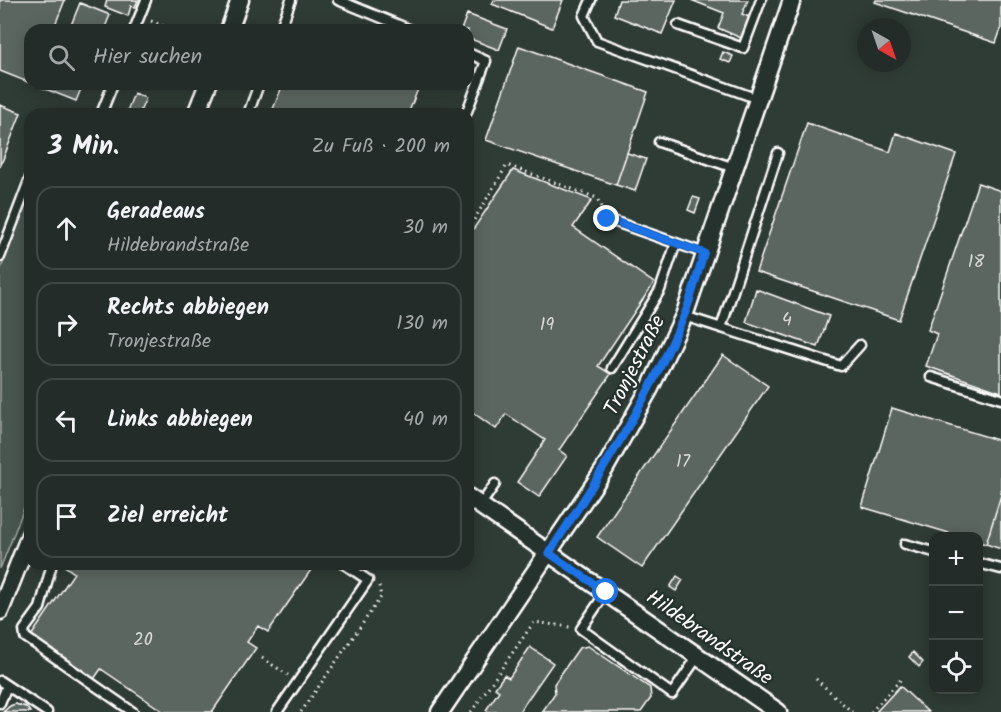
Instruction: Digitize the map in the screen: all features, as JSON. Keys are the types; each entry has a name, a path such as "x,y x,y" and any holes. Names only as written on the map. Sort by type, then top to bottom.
{"street":[{"path":"231,24 240,0"},
{"name":"Tronjestraße","path":"440,712 604,470 650,388 684,316 792,0"},
{"path":"198,108 206,90"},
{"name":"Hildebrandstraße","path":"474,502 778,712"},
{"path":"0,611 24,551"}],"lane":[{"path":"136,24 146,0"},
{"path":"282,24 291,0"},
{"path":"338,0 396,24"},
{"path":"591,0 584,15 597,41 758,99"},
{"path":"678,25 743,48 761,0"},
{"path":"468,108 486,61 474,56"},
{"path":"103,108 111,90"},
{"path":"250,108 257,90"},
{"path":"659,142 734,168"},
{"path":"721,328 778,153"},
{"path":"0,257 24,194"},
{"path":"607,219 704,253"},
{"path":"612,368 660,290 676,243"},
{"path":"684,316 841,366 860,345"},
{"path":"931,377 1001,399"},
{"path":"474,502 495,484"},
{"path":"905,544 929,551"},
{"path":"983,564 1001,569"},
{"path":"50,570 40,608 24,630 25,637 133,712"},
{"path":"277,712 368,580 353,570"},
{"path":"606,592 581,629 672,694 698,656"},
{"path":"0,703 4,683 47,712"}],"path":[{"path":"153,21 160,24"},
{"path":"474,220 507,165 597,198 607,219"},
{"path":"301,712 381,597 377,576"},
{"path":"471,712 534,622 581,629"},
{"path":"489,675 495,679"},
{"path":"871,712 903,677"},
{"path":"816,679 852,712"}],"shaded area":[{"path":"24,210 24,508 0,569 0,271"}],"building":[{"path":"0,0 65,0 55,24 24,24 24,81 0,71"},
{"path":"107,0 138,0 135,7 131,6 128,16 105,7"},
{"path":"494,0 563,0 552,28 492,4"},
{"path":"619,0 676,0 662,34 614,15"},
{"path":"691,0 748,0 742,14 749,17 741,38 718,28 724,13"},
{"path":"876,0 1001,0 1001,29 996,43 875,2"},
{"path":"80,3 110,15 106,24 71,24"},
{"path":"467,14 507,29 499,50 474,40 474,24 463,24"},
{"path":"519,46 648,92 616,185 486,140"},
{"path":"723,52 733,56 730,63 720,59"},
{"path":"48,90 81,90 76,101"},
{"path":"281,90 418,90 410,108 273,108"},
{"path":"134,93 146,98 142,108 128,108"},
{"path":"0,105 21,113 0,167"},
{"path":"807,123 890,152 896,133 956,154 899,320 756,272"},
{"path":"627,153 646,159 635,191 616,185"},
{"path":"513,170 592,200 573,227 654,283 598,366 611,374 559,450 567,456 539,497 517,482 545,440 506,414 496,429 474,413 474,228"},
{"path":"978,183 1001,191 1001,392 926,366 937,334 928,330"},
{"path":"693,197 700,199 695,213 688,210"},
{"path":"756,289 829,316 818,347 746,322"},
{"path":"723,355 768,386 642,568 597,537"},
{"path":"892,408 1001,441 1001,495 986,544 983,543 983,532 946,532 862,507"},
{"path":"1001,495 1001,549 986,544"},
{"path":"70,570 311,570 268,632 258,626 247,642 256,648 212,712 164,712 101,669 94,679 31,636 74,573"},
{"path":"677,576 683,580 676,591 670,587"},
{"path":"588,646 650,688 651,698 641,712 542,712 555,693 554,684 579,648"},
{"path":"530,647 553,663 519,712 489,712 486,710 499,691 495,688 504,675 509,678"},
{"path":"913,652 923,662 919,667 909,657"},
{"path":"900,686 928,712 876,712"},
{"path":"15,704 26,707 30,712 3,712"}],"route":[{"path":"606,592 549,553 604,470 650,388 684,316 704,253 607,219"}]}
